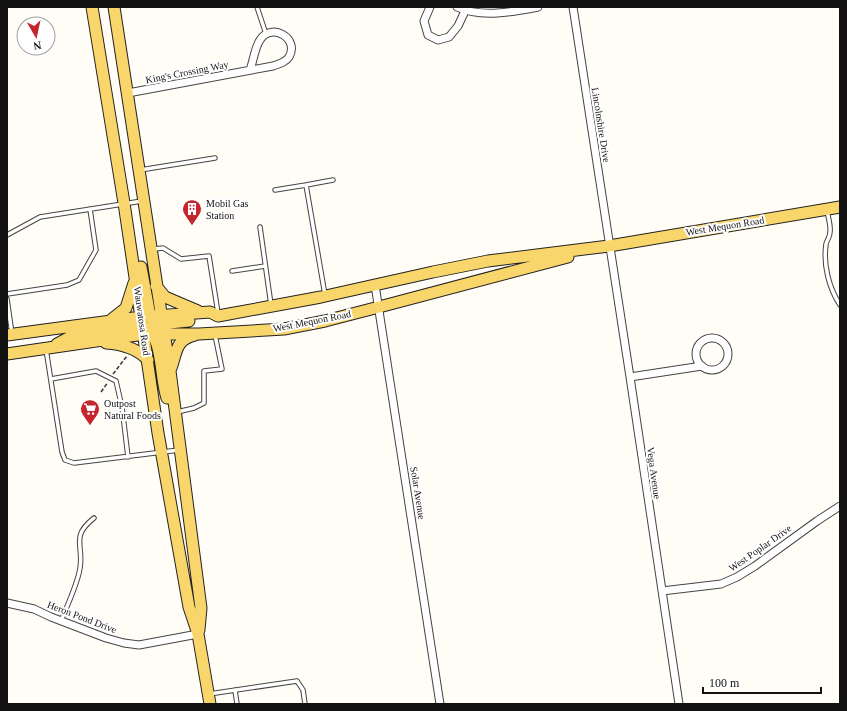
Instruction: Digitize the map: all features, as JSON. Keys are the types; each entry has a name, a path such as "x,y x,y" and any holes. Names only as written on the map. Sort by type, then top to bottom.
{"main road":[{"name":"Wauwatosa Road","path":"92,7 136,278 170,371 202,608 198,634"},
{"name":"Wauwatosa Road","path":"114,7 156,286 148,360 162,452 189,607 198,634 209,699"},
{"path":"124,203 136,233 152,325 158,346 165,391 177,427"},
{"name":"West Mequon Road","path":"7,354 83,343 200,313 210,312 218,316 325,296 488,261 609,246 840,207"},
{"name":"West Mequon Road","path":"10,334 110,320 152,325 199,334 284,329 325,321 609,246"},
{"path":"110,320 126,308 136,278"},
{"path":"156,286 161,294 171,301 200,313"},
{"path":"48,348 70,337 93,332 208,319 218,316 218,332"},
{"path":"170,371 175,353 182,341 190,336 199,334"},
{"path":"83,343 122,345 139,353 148,360"}],"street":[{"path":"430,7 424,21 428,35 438,40 449,37 458,26 465,11"},
{"path":"457,7 465,11 510,12 538,7"},
{"name":"Lincolnshire Drive","path":"572,7 609,246"},
{"name":"King's Crossing Way","path":"128,93 273,66 290,57 291,49 289,39 282,33 273,32 266,34"},
{"path":"250,70 260,40 266,34"},
{"name":"Vega Avenue","path":"609,246 679,704"},
{"name":"Solar Avenue","path":"375,285 440,704"},
{"path":"630,377 702,366 710,370 715,370 724,365 728,356 726,347 722,342 712,339 702,342 697,351 698,362 702,366"},
{"name":"West Poplar Drive","path":"662,591 721,584 737,577 816,521 840,506"},
{"name":"Heron Pond Drive","path":"7,603 34,609 106,638 124,643 139,645 198,634"}],"lane":[{"path":"257,7 266,34"},
{"path":"139,171 215,158"},
{"path":"275,190 334,180"},
{"path":"306,185 325,296"},
{"path":"7,235 40,217 143,201"},
{"path":"7,294 67,285 79,280 96,250 90,209"},
{"path":"826,209 830,232 826,243 825,254 828,275 834,295 840,305"},
{"path":"260,227 271,306"},
{"path":"151,249 163,248 181,259 210,256 218,316"},
{"path":"232,271 265,266"},
{"path":"7,299 10,334"},
{"path":"175,412 194,408 204,403 204,371 222,369 218,332"},
{"path":"48,348 62,452 65,460 74,463 180,450"},
{"path":"51,379 96,372 116,381 122,408 128,457"},
{"path":"61,621 80,568 80,532 85,525 94,518"},
{"path":"209,699 235,690 297,681 303,690 305,704"},
{"path":"235,690 237,704"}],"path":[{"path":"101,392 128,355"}],"place":[{"name":"Mobil Gas Station","path":"192,226"},
{"name":"Outpost Natural Foods","path":"90,426"}]}
